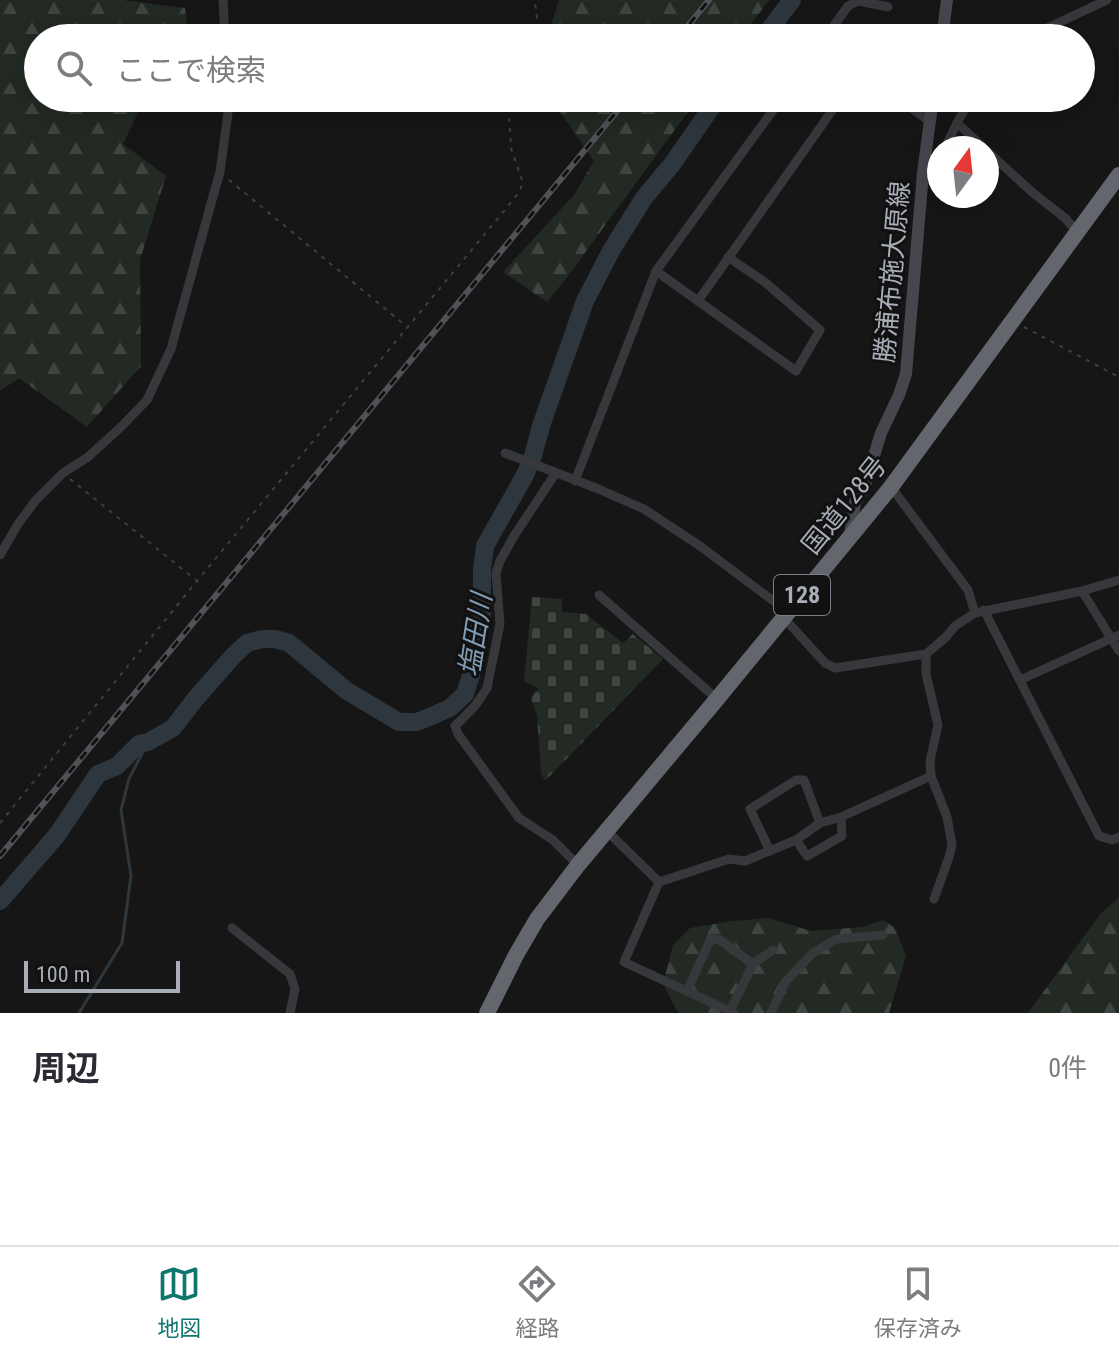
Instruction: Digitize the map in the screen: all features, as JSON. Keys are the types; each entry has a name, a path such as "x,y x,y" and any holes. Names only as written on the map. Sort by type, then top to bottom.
{"highway":[{"name":"国道128号","path":"487,1013 537,919 606,830 891,487 1119,175"}],"main road":[{"path":"944,24 947,0"},
{"name":"勝浦布施大原線","path":"850,535 855,502 864,489 881,433 906,374 931,112"}],"street":[{"path":"223,0 224,24"},
{"path":"1056,24 1107,0"},
{"path":"835,24 848,6 859,1 888,7"},
{"path":"0,555 36,500 63,473 88,457 147,400 171,349 220,172 228,112"},
{"path":"575,481 656,271 772,112"},
{"path":"698,301 831,112"},
{"path":"917,112 930,122"},
{"path":"951,136 963,112"},
{"path":"957,123 972,136"},
{"path":"999,161 1077,232"},
{"path":"923,173 927,169"},
{"path":"656,271 796,371 820,330 766,283 728,257"},
{"path":"505,453 644,509 700,546 786,615 825,663 835,668 926,654 955,626 980,611 1082,591 1119,580"},
{"path":"555,474 500,561 496,573 500,624 487,688 475,706 455,726 519,818 553,840 578,865"},
{"path":"891,487 968,590 1020,680 1099,836 1112,840 1119,837"},
{"path":"1082,591 1116,636 1119,651"},
{"path":"599,595 717,699"},
{"path":"1020,680 1116,636"},
{"path":"926,654 926,674 938,725 930,761 931,776 947,817 952,845 934,899"},
{"path":"773,950 753,964 732,1012 624,962 659,882 729,859 745,861 796,840 820,823 841,817 931,776"},
{"path":"770,851 750,809 796,780 804,780 820,823"},
{"path":"796,840 807,856 842,836 841,817"},
{"path":"606,830 659,882"},
{"path":"232,928 290,974 295,989 290,1013"},
{"path":"771,1013 786,981 813,953 836,939 883,935"},
{"path":"687,991 711,938 720,940 753,964"}],"path":[{"path":"533,0 536,3 537,24"},
{"path":"0,823 518,194 523,183 511,148 509,112"},
{"path":"220,172 407,326"},
{"path":"1012,321 1119,377"},
{"path":"63,473 197,581"}],"green space":[{"path":"0,0 122,0 185,8 187,24 24,24 24,112 138,112 123,144 166,176 140,260 141,366 87,427 19,378 0,391"},
{"path":"559,0 769,0 751,24 551,24"},
{"path":"560,112 688,112 547,302 503,272 574,195 594,161"},
{"path":"532,597 562,599 562,612 586,614 623,643 633,634 663,659 545,781 541,773 537,715 531,699 538,688 524,681"},
{"path":"1119,898 1119,1013 1028,1013 1101,913"},
{"path":"769,918 811,931 862,927 883,920 895,928 906,956 889,1013 677,1011 663,984 673,945 690,928"}],"waterway":[{"name":"塩田川","path":"774,24 792,0"},
{"name":"塩田川","path":"0,901 57,835 98,774 117,766 139,744 173,728 247,643 262,639 289,643 347,691 399,722 417,722 434,715 450,708 465,694 482,613 485,546 533,456 585,301 612,249 644,198 708,112"},
{"name":"塩田川","path":"79,1013 122,943 131,876 121,810 129,779 148,742"}],"railway":[{"path":"689,24 709,0"},
{"path":"0,856 616,112"}]}
